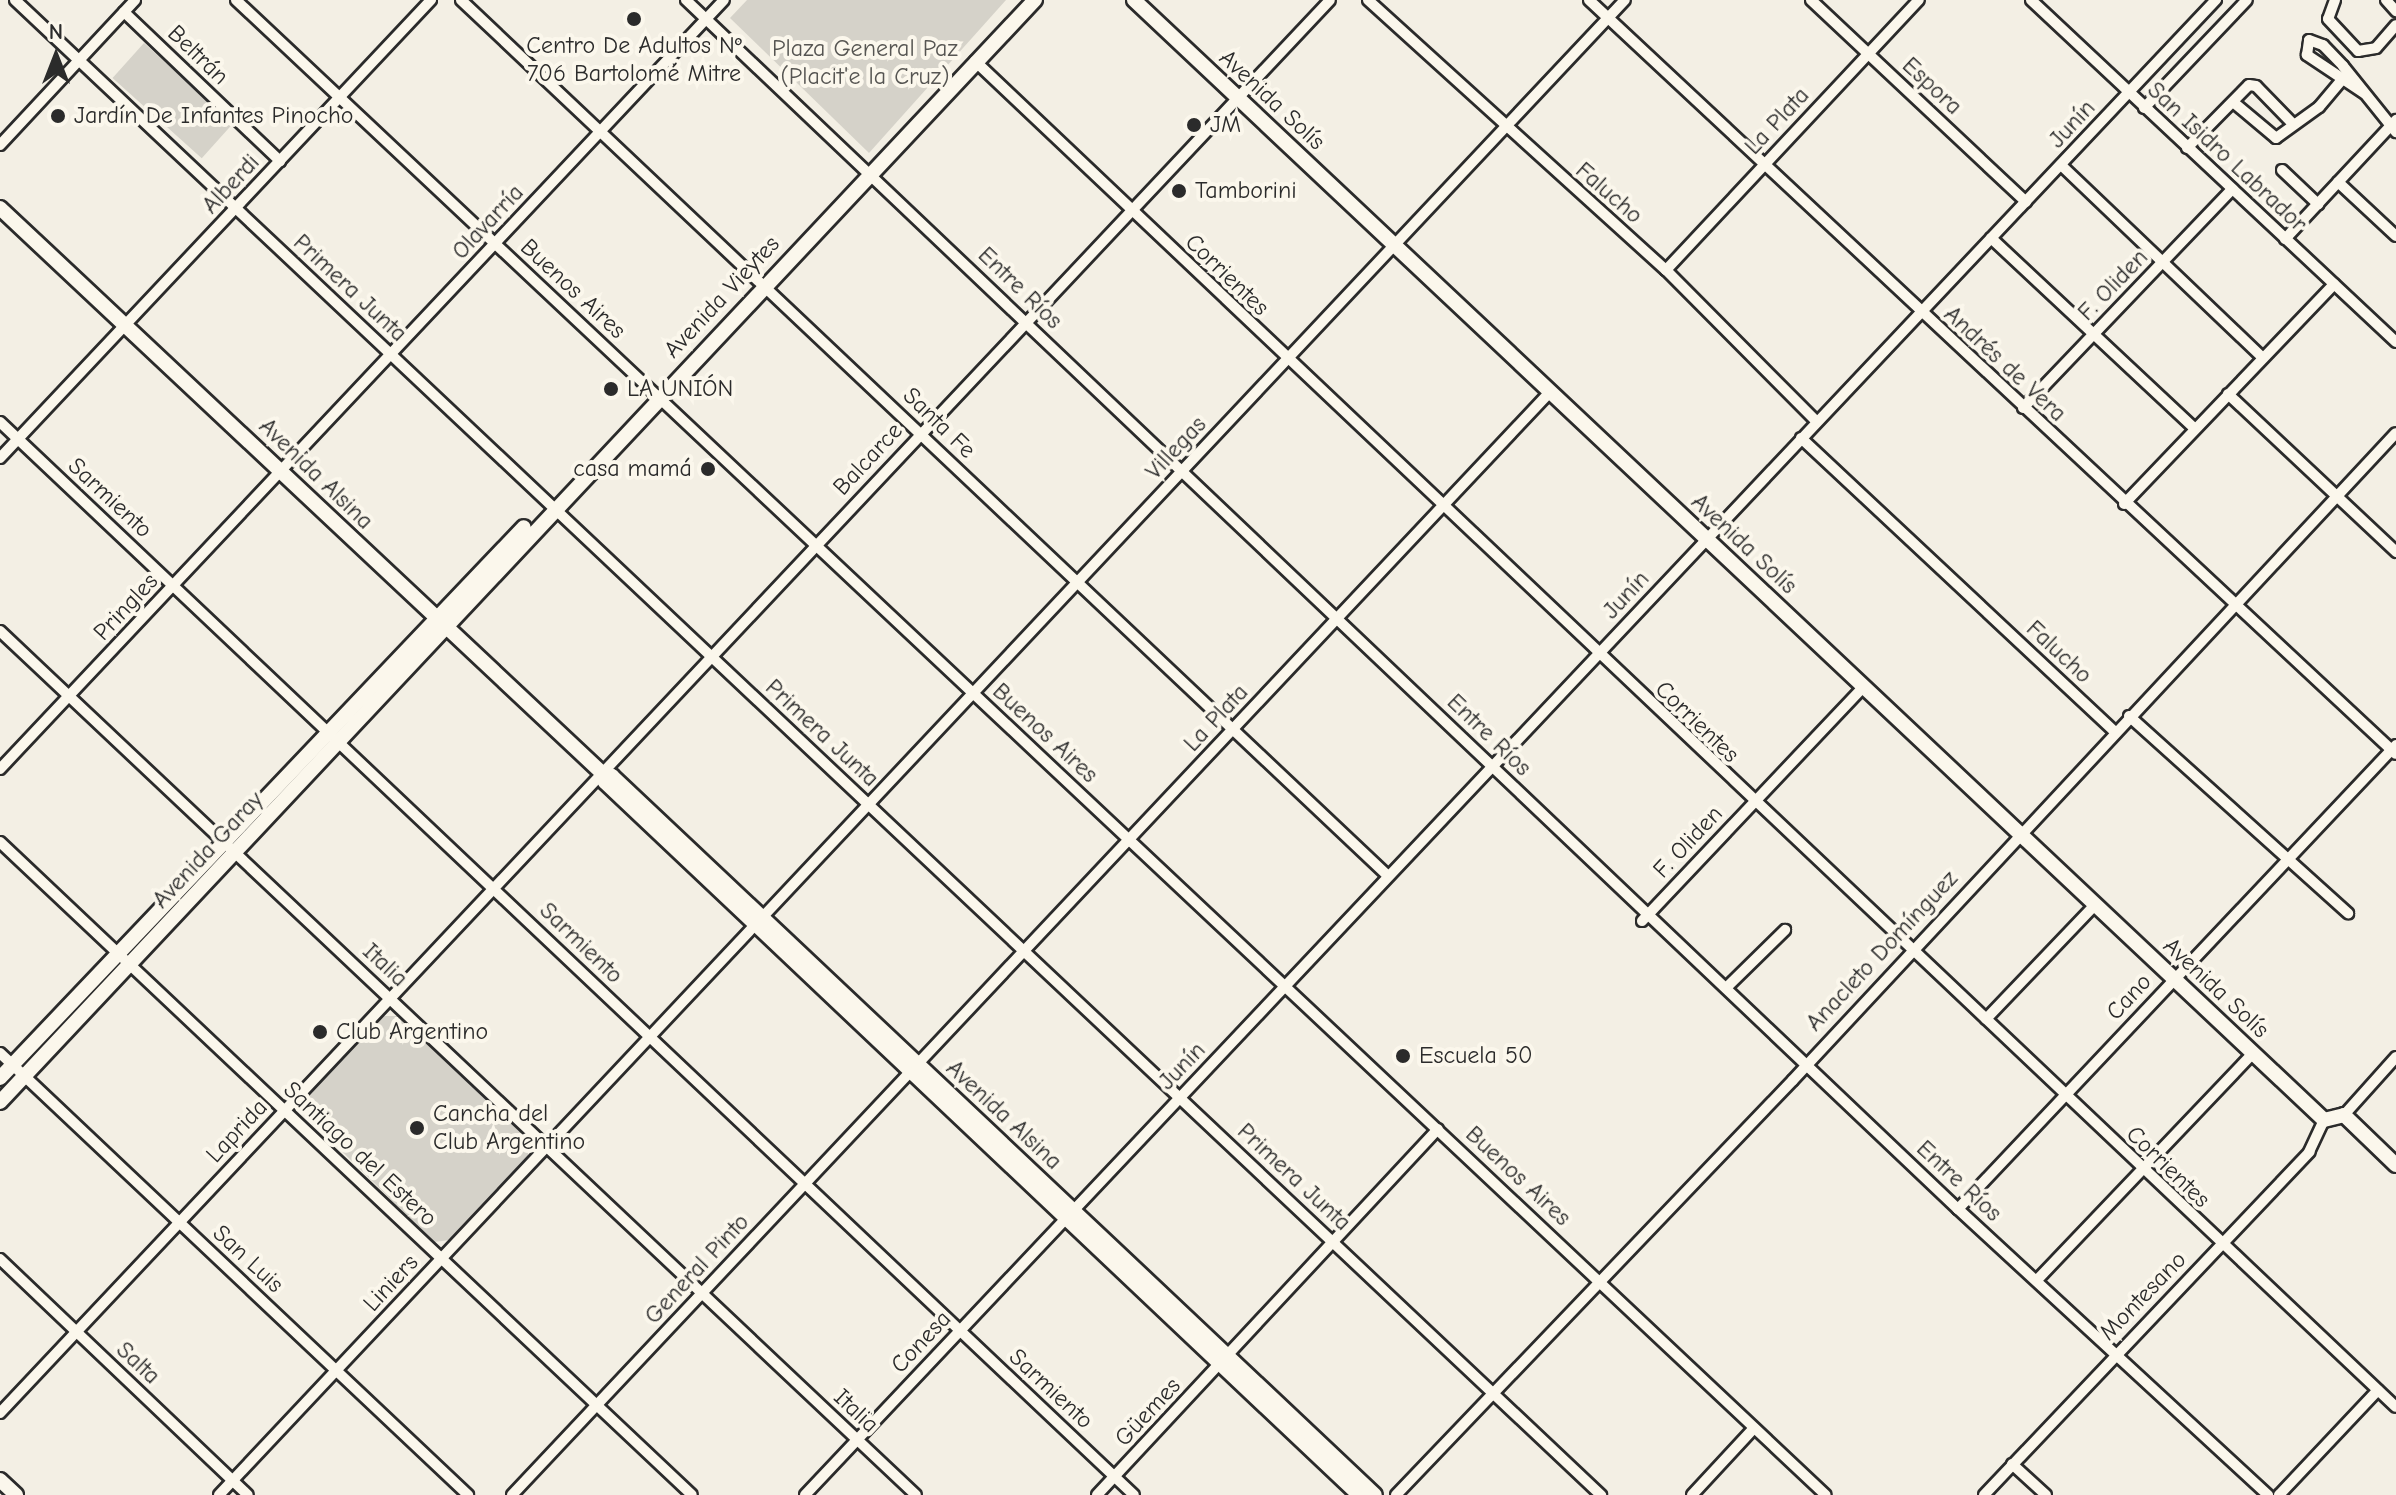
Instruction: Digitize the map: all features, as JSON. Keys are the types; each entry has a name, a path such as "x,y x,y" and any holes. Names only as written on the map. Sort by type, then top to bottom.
{"street":[{"name":"Primera Junta","path":"15,0 1601,1495"},
{"path":"0,145 135,0"},
{"name":"Buenos Aires","path":"236,0 1826,1495"},
{"name":"Alberdi","path":"0,458 431,0"},
{"name":"Santa Fe","path":"461,0 1388,876"},
{"name":"Entre Ríos","path":"686,0 1492,765 1645,918 1726,988 1958,1209 2117,1352 2268,1495"},
{"name":"Olavarría","path":"281,471 724,0"},
{"name":"Avenida Vieytes","path":"868,170 1022,0"},
{"name":"Avenida Vieytes","path":"441,623 868,170 1035,0"},
{"name":"Avenida Solís","path":"1134,0 2324,1120"},
{"name":"Balcarce","path":"601,772 1330,0"},
{"name":"Falucho","path":"1368,0 1504,128 1666,270 1817,422"},
{"name":"Andrés de Vera","path":"1589,0 2124,504 2395,749"},
{"name":"Villegas","path":"759,920 1625,0"},
{"name":"Espora","path":"1811,0 2026,202"},
{"name":"La Plata","path":"1666,270 1919,0"},
{"name":"San Isidro Labrador","path":"2031,0 2396,342"},
{"name":"Junín","path":"1069,1214 2216,0"},
{"path":"2144,108 2247,0"},
{"path":"2335,0 2328,19 2350,47 2368,52 2396,25"},
{"path":"2386,0 2396,11"},
{"name":"Beltrán","path":"124,12 280,161"},
{"path":"2285,239 2394,126 2323,45 2309,40 2307,55 2364,93"},
{"name":"Corrientes","path":"975,61 1752,803 1986,1019 2220,1245 2396,1407"},
{"path":"2233,102 2272,137 2281,136 2292,123 2319,107 2342,80"},
{"path":"2187,148 2249,85 2256,86 2292,123"},
{"path":"2061,165 2263,358"},
{"path":"2282,170 2318,204"},
{"path":"2338,182 2396,236"},
{"name":"F. Oliden","path":"2023,408 2232,189"},
{"name":"Avenida Alsina","path":"0,208 601,772 612,776 759,920 1224,1360 1375,1495"},
{"path":"1991,238 2195,429"},
{"path":"2124,504 2334,284"},
{"name":"La Plata","path":"915,1068 1550,392"},
{"path":"2228,394 2396,552"},
{"name":"Sarmiento","path":"0,422 1134,1495"},
{"name":"Anacleto Domínguez","path":"1396,1495 1806,1064 2396,433"},
{"name":"Falucho","path":"1801,438 2115,732"},
{"name":"Pringles","path":"0,769 281,471"},
{"name":"Avenida Garay","path":"0,1078 328,731 441,623"},
{"name":"Avenida Garay","path":"0,1102 340,742 441,623"},
{"name":"Italia","path":"0,631 390,997 908,1492"},
{"name":"F. Oliden","path":"1645,918 1864,686"},
{"path":"2129,716 2348,913"},
{"name":"Cano","path":"1958,1209 2287,859 2395,749"},
{"name":"Laprida","path":"0,1413 601,772"},
{"name":"Santiago del Estero","path":"0,842 692,1495"},
{"path":"1986,1019 2096,904"},
{"name":"Liniers","path":"219,1495 759,920"},
{"path":"1726,988 1785,930"},
{"name":"San Luis","path":"0,1053 468,1495"},
{"path":"2037,1280 2253,1053"},
{"path":"2324,1120 2344,1115 2396,1057"},
{"name":"General Pinto","path":"512,1495 915,1068"},
{"path":"2344,1115 2396,1165"},
{"name":"Montesano","path":"1984,1495 2309,1152 2324,1120"},
{"path":"1224,1360 1438,1129"},
{"name":"Conesa","path":"805,1495 1069,1214"},
{"name":"Salta","path":"0,1259 248,1495"},
{"name":"Avenida Alsina","path":"1224,1360 1359,1495"},
{"name":"Güemes","path":"1097,1495 1224,1360"},
{"path":"2279,1495 2378,1390"},
{"path":"1692,1495 1754,1428"},
{"path":"2012,1464 2046,1495"},
{"path":"0,1480 16,1495"}],"green space":[{"name":"Plaza General Paz (Placit'e la Cruz)","path":"747,0 1006,0 869,153 730,18"},
{"path":"144,43 233,123 202,158 113,78"},
{"name":"Cancha del Club Argentino","path":"383,1016 400,1016 528,1139 528,1157 450,1240 434,1242 306,1116 303,1101"}],"place":[{"name":"Centro De Adultos Nº 706 Bartolomé Mitre","path":"634,19"},
{"name":"Jardín De Infantes Pinocho","path":"58,116"},
{"name":"JM","path":"1194,125"},
{"name":"Tamborini","path":"1179,191"},
{"name":"LA UNIÓN","path":"611,389"},
{"name":"casa mamá","path":"708,469"},
{"name":"Club Argentino","path":"320,1032"},
{"name":"Escuela 50","path":"1403,1056"},
{"name":"Cancha del Club Argentino","path":"417,1128"}]}
